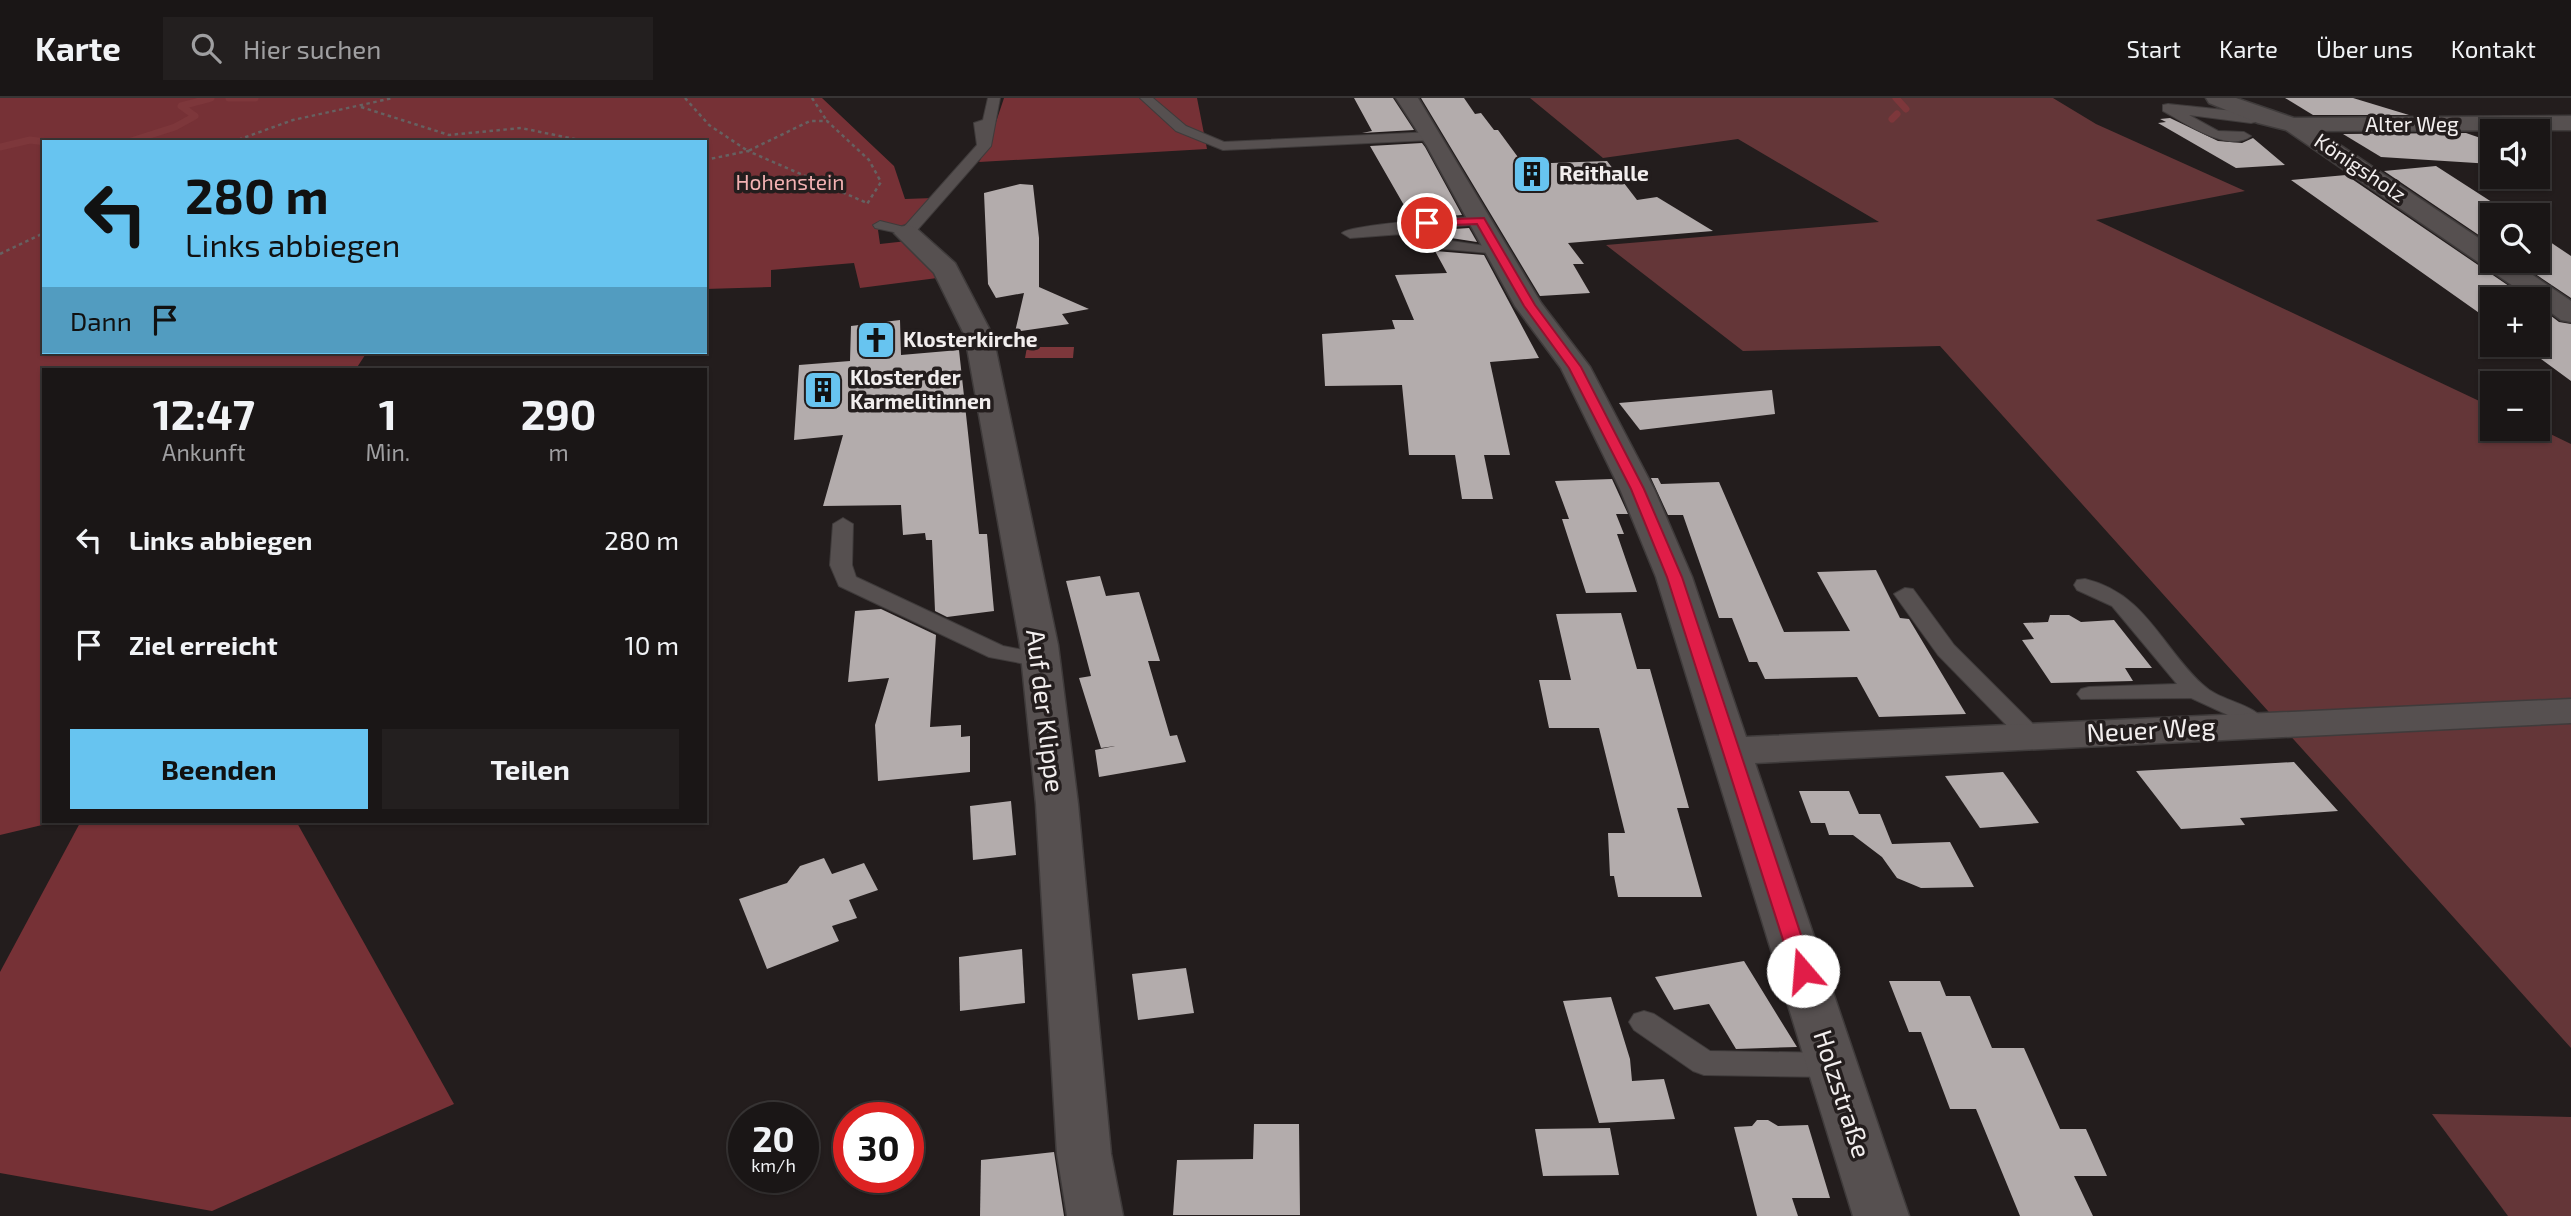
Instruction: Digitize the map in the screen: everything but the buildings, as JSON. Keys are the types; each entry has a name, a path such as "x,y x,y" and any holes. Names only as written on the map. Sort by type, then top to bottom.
{"street":[{"name":"Holzstraße","path":"1407,98 1432,136 1529,306 1575,367 1637,489 1674,577 1881,1216"},
{"name":"Königsholz","path":"2217,98 2266,118 2294,125 2480,251"},
{"name":"Alter Weg","path":"2294,125 2571,123"},
{"name":"Auf der Klippe","path":"894,229 946,269 979,335 1041,660 1057,804 1084,1154 1095,1216"},
{"name":"Königsholz","path":"2512,273 2571,314"},
{"name":"Neuer Weg","path":"1732,751 2571,711"}],"lane":[{"path":"894,229 984,146 994,98"},
{"path":"1146,98 1165,117 1196,139 1223,146 1432,136"},
{"path":"2244,136 2215,135 2168,108 2251,119 2266,118"},
{"path":"981,123 984,146"},
{"path":"1350,233 1405,229 1412,224 1488,236"},
{"path":"1405,229 1426,240 1488,236"},
{"path":"843,524 841,565 847,581 997,652 1041,660"},
{"path":"2085,584 2120,601 2195,691 2249,716 2257,725"},
{"path":"1905,593 1946,650 2030,735"},
{"path":"2089,694 2195,691"},
{"path":"1644,1022 1704,1063 1833,1065"}],"path":[{"path":"238,140 293,120 393,98"},
{"path":"685,98 709,125 748,151 867,204 881,182 869,160 827,121 812,98"},
{"path":"360,107 449,135 521,128 579,140"},
{"path":"707,160 748,151 810,121 827,121"},
{"path":"0,254 42,234"}],"shaded area":[{"path":"1530,98 2053,98 2096,124 2245,191 2096,220 2480,401 2480,441 2550,441 2550,434 2571,444 2571,1048 1940,346 1743,351 1606,245 1879,222 1738,139 1603,158"},
{"path":"1027,347 1074,347 1073,358 1025,358"},
{"path":"2432,1114 2571,1117 2571,1216 2508,1216"}],"green space":[{"name":"Hohenstein","path":"0,98 822,98 894,166 905,199 933,198 906,227 878,230 880,244 907,241 945,277 860,288 854,263 771,270 771,287 707,289 707,140 42,140 42,354 366,354 357,368 42,368 42,823 51,823 0,835"},
{"path":"1004,98 1197,98 1207,149 979,162 988,146"},
{"path":"80,823 297,823 454,1104 212,1211 0,1173 0,972"}],"waterway":[{"path":"134,140 175,127 195,116 181,106 211,98"},
{"path":"229,98 255,98"},
{"path":"1896,98 1906,109"},
{"path":"1892,119 1897,114"},
{"path":"0,147 30,140 42,142"}],"place":[{"name":"Reithalle","path":"1532,174"},
{"name":"Klosterkirche","path":"876,340"},
{"name":"Kloster der Karmelitinnen","path":"823,390"}],"route":[{"path":"1427,223 1480,220 1495,251 1529,306 1575,367 1637,489 1674,577 1803,971"}]}
